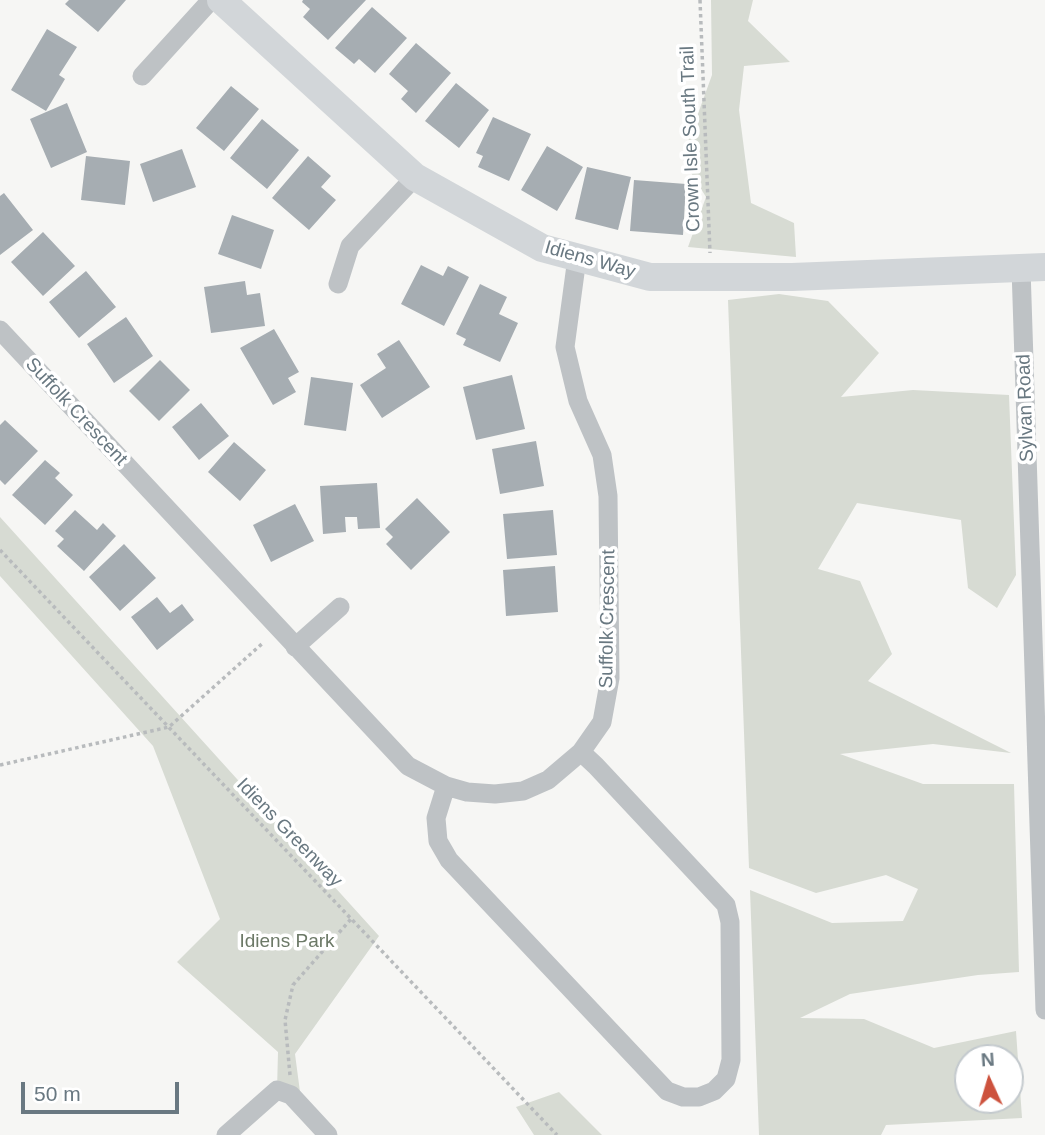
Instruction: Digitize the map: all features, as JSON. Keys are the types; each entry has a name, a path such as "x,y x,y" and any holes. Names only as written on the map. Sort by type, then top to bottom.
{"street":[{"path":"142,76 211,0"},
{"name":"Idiens Way","path":"220,0 415,177 542,248 650,277 792,276 1033,267"},
{"path":"338,284 350,246 415,177"},
{"name":"Suffolk Crescent","path":"0,330 408,766 446,786 467,792 495,794 523,791 548,779 580,752 602,722 610,678 608,496 602,455 578,401 565,347 577,258"},
{"name":"Sylvan Road","path":"1033,267 1045,1010"},
{"path":"295,647 340,607"},
{"path":"446,786 436,818 438,841 449,860 661,1086 683,1097 699,1097 714,1090 726,1079 731,1060 730,922 726,905 580,752"},
{"path":"226,1135 276,1090 291,1095 328,1135"}],"path":[{"name":"Crown Isle South Trail","path":"700,0 710,276"},
{"name":"Idiens Greenway","path":"0,550 556,1135"},
{"path":"0,765 169,727 278,629"},
{"path":"291,1095 285,1020 293,985 351,919"}],"green space":[{"path":"711,0 753,0 748,21 790,62 744,66 739,110 751,203 794,223 796,257 688,247 706,197 682,158 712,75"},
{"path":"779,294 828,301 879,353 841,397 913,390 1009,395 1016,575 997,608 968,588 961,520 857,503 818,569 860,581 892,654 868,681 1011,753 933,744 840,754 923,784 1014,784 1019,972 978,975 850,994 800,1018 864,1019 934,1048 1016,1031 1017,1044 954,1044 954,1114 1022,1114 1022,1118 886,1125 881,1135 759,1135 750,890 832,923 903,921 918,889 886,875 816,893 749,868 728,300"},
{"name":"Idiens Park","path":"0,517 379,936 295,1054 302,1107 277,1090 278,1052 177,962 220,919 153,746 0,576"},
{"path":"559,1092 602,1135 534,1135 516,1107"}],"building":[{"path":"69,0 126,0 98,32 65,4"},
{"path":"303,0 366,0 328,40 303,17 310,9"},
{"path":"372,7 407,38 375,73 359,59 354,64 335,48"},
{"path":"47,29 77,47 59,75 65,79 46,111 11,90"},
{"path":"416,43 451,73 416,113 401,99 408,91 389,74"},
{"path":"456,83 489,110 459,148 425,121"},
{"path":"231,86 259,109 224,151 196,128"},
{"path":"67,103 87,152 51,168 30,119"},
{"path":"493,117 531,134 509,181 478,167 483,156 476,153"},
{"path":"262,119 299,150 267,189 230,158"},
{"path":"547,146 583,167 557,211 521,190"},
{"path":"182,149 196,187 153,202 140,164"},
{"path":"86,156 130,161 125,205 81,200"},
{"path":"308,156 331,176 321,187 336,200 309,230 272,198"},
{"path":"587,167 631,177 618,230 575,219"},
{"path":"634,180 686,184 683,235 630,231"},
{"path":"4,193 33,230 0,255 0,196"},
{"path":"232,215 274,230 261,269 218,254"},
{"path":"43,232 75,266 43,296 11,262"},
{"path":"421,265 443,276 448,266 469,277 444,326 401,304"},
{"path":"86,271 116,307 79,338 49,302"},
{"path":"245,281 247,295 260,293 265,326 211,333 204,287"},
{"path":"480,284 507,297 499,314 518,323 500,362 463,345 466,339 456,334"},
{"path":"126,317 153,356 114,383 87,344"},
{"path":"274,329 299,372 288,378 296,392 273,405 240,348"},
{"path":"399,340 430,387 382,418 360,385 386,368 377,354"},
{"path":"160,360 190,390 159,421 129,391"},
{"path":"512,375 525,429 476,440 463,387"},
{"path":"311,377 353,383 346,431 304,425"},
{"path":"201,403 229,436 199,460 172,427"},
{"path":"5,420 38,451 5,485 0,480 0,425"},
{"path":"536,441 544,486 500,494 492,449"},
{"path":"234,442 266,470 240,501 208,472"},
{"path":"45,460 60,473 55,478 73,495 45,525 12,495"},
{"path":"377,483 380,528 358,529 357,517 345,517 346,532 323,534 320,486"},
{"path":"417,498 450,532 411,570 386,544 393,537 385,529"},
{"path":"295,504 314,541 271,562 253,525"},
{"path":"75,510 97,530 103,523 116,536 84,571 57,546 64,539 55,531"},
{"path":"553,510 557,555 507,559 503,514"},
{"path":"124,544 156,578 120,611 89,577"},
{"path":"555,566 558,612 506,616 503,570"},
{"path":"157,597 170,613 182,604 194,620 157,650 131,617"}]}
